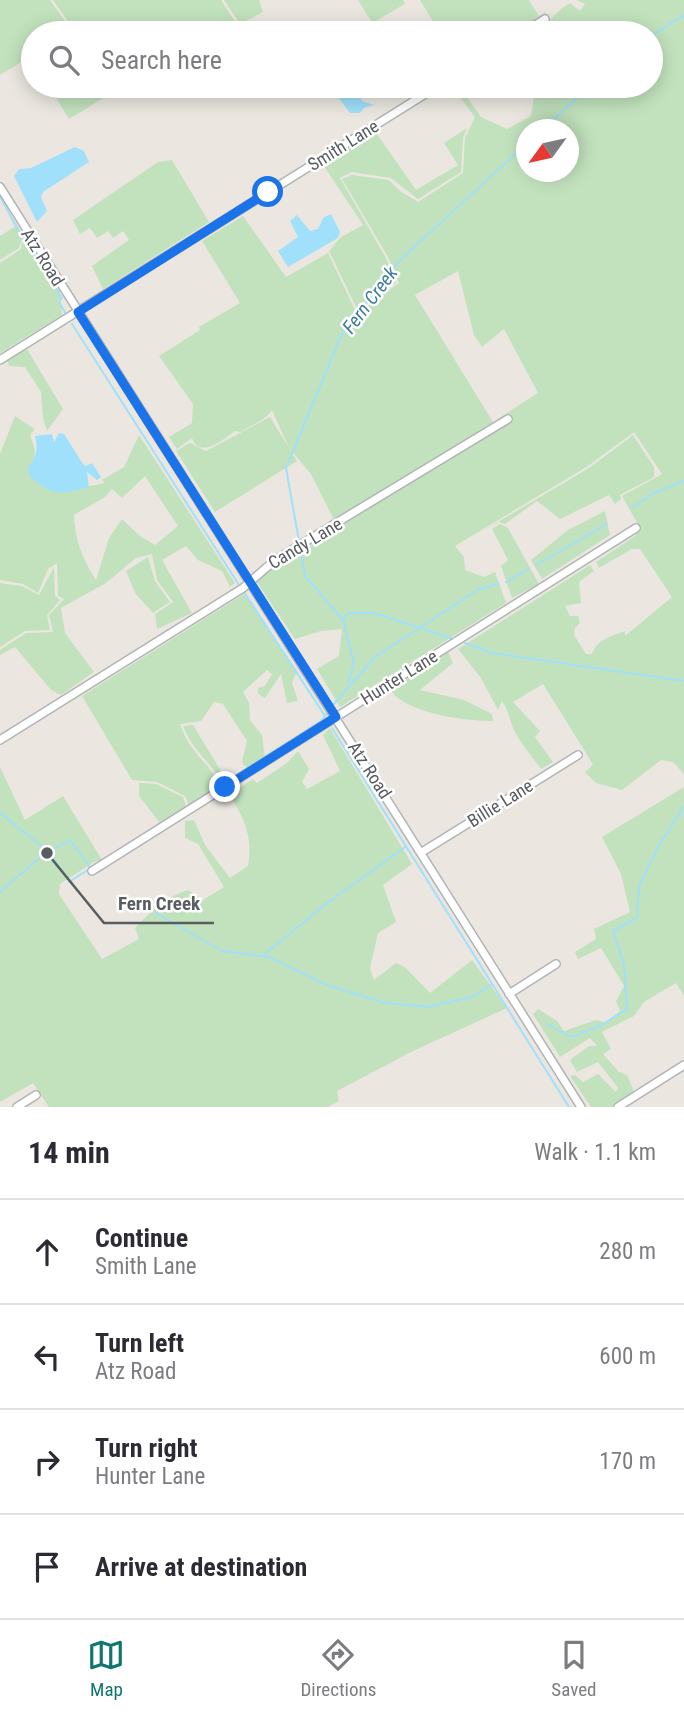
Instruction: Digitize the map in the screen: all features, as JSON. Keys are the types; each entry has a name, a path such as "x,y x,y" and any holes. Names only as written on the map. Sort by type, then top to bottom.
{"street":[{"name":"Smith Lane","path":"0,360 419,98"},
{"name":"Atz Road","path":"0,187 581,1107"},
{"name":"Candy Lane","path":"0,740 250,583 275,560 508,419"},
{"name":"Hunter Lane","path":"92,871 636,528"},
{"name":"Billie Lane","path":"422,852 579,755"},
{"path":"509,994 556,964"},
{"path":"618,1107 684,1066"},
{"path":"17,1107 36,1095"}],"green space":[{"path":"0,0 50,0 65,21 21,21 21,62 0,75"},
{"path":"53,0 221,0 234,21 68,21"},
{"path":"224,0 259,0 263,12 246,21 238,21"},
{"path":"358,0 403,0 405,4 371,21"},
{"path":"420,0 529,0 539,16 545,12 551,19 549,21 433,21"},
{"path":"577,0 684,0 684,774 673,762 661,760 622,790 596,783 585,772 593,765 543,684 513,702 540,731 535,737 553,762 541,769 518,737 502,701 498,710 481,678 458,649 590,565 594,571 579,582 581,603 565,606 570,616 578,616 580,623 575,628 574,635 586,654 592,654 601,641 625,631 625,636 672,597 640,549 632,549 599,568 596,562 635,536 640,528 622,496 662,474 634,432 588,466 455,546 464,557 465,570 484,577 495,572 506,603 340,707 317,669 339,656 342,629 321,631 295,639 254,578 336,524 311,474 289,448 272,410 258,422 241,432 235,431 212,446 200,447 192,438 177,449 169,437 192,423 193,404 159,356 200,330 199,327 240,303 202,241 243,216 286,277 328,253 357,314 399,283 388,257 342,179 352,175 389,180 400,191 418,202 463,173 465,138 475,117 461,98 467,98 481,117 507,129 516,124 516,182 579,182 579,119 525,119 531,116 534,98 663,98 663,21 550,21 570,3 580,11 585,4","holes":["458,271 474,335 482,347 504,329 538,393 493,422 415,295"]},
{"path":"56,98 103,98 69,119"},
{"path":"372,127 416,190 458,165 444,143 467,128 463,138 461,172 418,199 391,178 352,172 340,178 386,258 396,283 358,311 329,251 341,237 363,225 320,160"},
{"path":"172,160 209,222 103,289 92,266 129,240 123,231 113,238 108,231 97,238 90,228 80,234 73,220 158,162"},
{"path":"0,198 39,260 22,239 19,248 0,260 0,236 16,226"},
{"path":"22,241 60,292 62,315 0,353 0,263 21,249"},
{"path":"27,349 63,409 47,431 41,392 25,367 9,366 7,360"},
{"path":"15,416 35,429 30,435 35,450 34,460 80,488 105,483 102,480 124,467 139,435 235,583 230,587 222,571 198,560 186,546 162,560 192,613 157,629 155,614 173,602 157,580 152,554 136,558 106,583 61,608 65,633 94,672 61,695 51,690 15,647 0,655 0,650 26,633 53,632 49,615 64,599 58,596 57,563 48,569 38,593 23,584 0,580 0,454","holes":["145,476 178,526 155,545 140,536 122,519 109,538 96,580 80,549 74,515 105,497 112,489 122,498"]},
{"path":"270,417 297,461 215,512 176,451 190,443 206,451"},
{"path":"633,435 654,467 654,477 620,495 621,499 615,504 609,495 560,519 537,501 505,524 499,522 481,532 589,468"},
{"path":"605,511 610,535 542,579 531,560 568,530"},
{"path":"500,524 508,528 539,584 512,598 501,566 508,560 492,529"},
{"path":"148,557 155,581 170,602 153,613 135,593 126,571"},
{"path":"54,567 55,596 60,600 47,615 50,630 25,631 0,647 0,583 22,586 39,595"},
{"path":"244,594 297,671 292,683 298,701 287,703 281,674 265,698 258,694 258,688 265,686 272,674 267,670 243,692 249,703 250,720 262,735 265,758 247,769 242,762 247,741 223,704 214,702 201,721 180,724 189,743 220,785 189,805 185,796 157,782 132,780 82,696"},
{"path":"448,652 453,663 420,690 464,700 492,714 493,721 453,718 423,710 398,698 390,690"},
{"path":"193,725 227,781 222,783 191,742 183,726"},
{"path":"330,728 412,864 383,885 396,922 378,933 370,968 374,980 396,963 406,968 430,993 472,960 507,1008 413,1051 337,1091 339,1101 328,1107 49,1107 33,1083 0,1102 0,767 25,820 63,796 102,860 94,862 60,884 59,894 102,959 139,939 135,928 166,900 188,890 203,900 224,887 198,844 185,838 185,821 194,820 205,845 230,878 248,866 246,829 229,795 253,779 257,783 287,763 298,751 309,769 302,782 307,789 340,771 323,735"},
{"path":"139,783 156,784 183,797 186,806 160,823 139,796"},
{"path":"684,787 684,996 676,983 644,1002 634,1016 602,1032 611,1049 603,1054 619,1072 627,1075 634,1091 612,1107 591,1107 570,1076 575,1075 583,1082 598,1074 616,1092 618,1088 598,1062 577,1072 570,1060 589,1046 597,1046 590,1038 560,1057 533,1014 538,1009 557,1021 564,1031 596,1020 605,1022 620,1011 616,1001 624,986 601,948 578,959 575,952 596,939 594,929 630,912 621,874 602,837"}],"water":[{"path":"339,98 361,98 374,105 364,108 360,113 350,113"},
{"path":"75,147 84,151 89,162 43,192 41,197 47,211 37,222 14,176 19,169 31,168"},
{"path":"331,214 340,232 338,238 288,267 278,251 298,237 290,221 297,215 310,231 318,229 323,218"},
{"path":"59,433 64,434 83,464 86,466 92,463 101,477 97,480 87,472 89,487 64,493 52,491 30,477 28,467 36,452 35,436 52,434 54,442"}],"waterway":[{"name":"Fern Creek","path":"663,28 684,15"},
{"name":"Fern Creek","path":"554,119 577,98"},
{"name":"Fern Creek","path":"299,541 286,468 341,336 398,262 516,153"},
{"path":"0,196 22,238 62,298 59,302 66,314"},
{"path":"72,324 239,585"},
{"name":"Fern Creek","path":"632,508 652,494 684,481"},
{"name":"Fern Creek","path":"536,565 607,524"},
{"name":"Fern Creek","path":"301,550 305,576 343,620 354,663 348,683"},
{"name":"Fern Creek","path":"506,582 528,569"},
{"name":"Fern Creek","path":"333,705 375,657 479,589 498,584"},
{"path":"244,592 327,719"},
{"path":"344,619 348,613 374,613 451,638"},
{"path":"465,643 492,653 684,681"},
{"name":"Fern Creek","path":"69,882 321,721 327,713"},
{"path":"332,728 569,1107"},
{"path":"546,1023 571,1037 602,1025 627,1009 624,964 613,931 637,918 639,886 658,847 684,806"},
{"path":"0,813 49,852 69,881"},
{"name":"Fern Creek","path":"0,892 40,857 70,840 90,867"},
{"path":"262,956 326,904 405,847"},
{"path":"156,913 222,951 269,957 327,985 381,1002 427,1007 473,997 491,985"}],"place":[{"name":"Fern Creek","path":"47,853"}],"route":[{"path":"225,787 336,717 78,312 268,192"}]}
